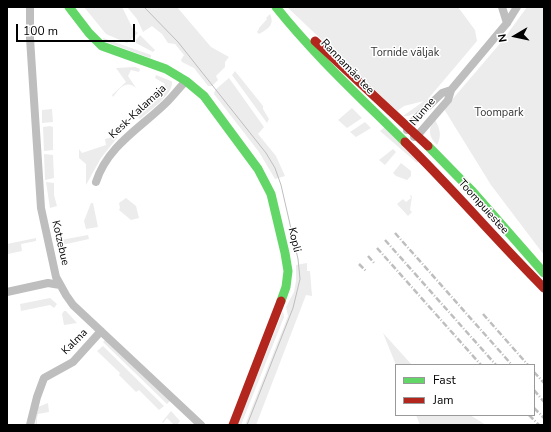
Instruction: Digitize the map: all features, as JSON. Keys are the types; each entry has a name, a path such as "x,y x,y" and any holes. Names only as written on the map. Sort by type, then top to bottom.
{"main road":[{"name":"Kopli","path":"69,7 89,34 102,46 166,69 186,81 204,96 255,164 271,194 288,271 286,287 233,425"},
{"name":"Rannamäe tee","path":"276,7 292,27 347,85 405,141"},
{"name":"Rannamäe tee","path":"282,7 358,82 407,127"},
{"name":"Toompuiestee","path":"407,127 464,182 544,273"},
{"name":"Toompuiestee","path":"405,141 439,175 512,256 544,288"}],"street":[{"name":"Kotzebue","path":"30,7 30,46 41,208 55,271 60,285 74,305 201,425"},
{"path":"502,7 507,23"},
{"name":"Nunne","path":"405,141 417,136 448,100 451,90 507,23 517,7"},
{"name":"Kesk-Kalamaja","path":"96,182 104,163 123,140 168,102 186,81"},
{"name":"Nunne","path":"405,141 407,127 442,93 451,90"},
{"path":"7,292 48,283 60,285"},
{"name":"Kalma","path":"30,425 37,396 44,378 73,362 101,330"}],"green space":[{"path":"84,7 122,7 133,29 138,33 127,43 106,34"},
{"path":"127,7 177,7 211,47 229,57 225,62 225,67 216,76 218,80 212,86 208,86 194,68 182,62 181,60 184,55 175,44 168,43 162,34 152,26 143,32 137,19"},
{"name":"Tornide väljak","path":"287,7 458,7 475,30 477,41 428,99 430,100 414,114 403,116 424,101 404,106 397,111"},
{"name":"Toompark","path":"527,7 544,7 544,255 491,185 444,109 503,40"},
{"path":"270,14 272,21 270,26 259,34 257,32 259,28"},
{"path":"140,35 155,50 153,52 136,43 136,40"},
{"path":"103,38 151,55 151,57 150,58 106,42"},
{"path":"135,67 140,69 139,72 131,70 128,76 136,88 129,84 123,86 113,97 112,95 126,82 116,68"},
{"path":"235,71 263,106 263,109 269,119 267,123 232,75"},
{"path":"156,75 171,81 171,87 165,97 140,119 136,116 159,96 158,94 165,84 155,78"},
{"path":"229,78 264,127 258,134 276,156 285,176 275,179 259,152 214,94 215,90"},
{"path":"352,108 362,118 347,128 338,120"},
{"path":"52,109 53,122 42,123 42,110"},
{"path":"435,120 440,132 440,138 437,145 432,139 430,133 432,123"},
{"path":"365,122 371,128 356,137 350,132"},
{"path":"43,127 53,127 53,150 44,151"},
{"path":"385,127 419,161 417,163 380,131"},
{"path":"116,136 117,138 101,158 86,185 86,164 79,158 79,149 82,153 106,145 105,139"},
{"path":"393,149 396,152 385,165 379,160"},
{"path":"44,154 53,155 54,178 45,180"},
{"path":"401,163 411,171 411,176 407,180 396,176 393,173"},
{"path":"46,182 54,183 54,195 57,206 50,208"},
{"path":"410,195 412,196 410,210 412,212 408,216 397,204 403,199 406,202 411,198"},
{"path":"126,198 136,206 139,218 131,220 119,210 119,203"},
{"path":"91,203 93,203 98,227 86,229 84,221"},
{"path":"88,235 89,239 62,245 61,240"},
{"path":"36,238 36,241 21,244 22,251 8,254 7,244"},
{"path":"307,263 307,271 310,271 312,296 306,295 256,425 245,425 288,316 286,307 294,292 296,265"},
{"path":"50,298 57,304 54,308 50,305 21,311 20,304"},
{"path":"66,311 77,323 64,325 62,314"},
{"path":"283,311 284,317 241,425 237,425"},
{"path":"383,333 411,364 396,364"},
{"path":"105,340 170,401 167,404 103,342"},
{"path":"103,346 164,406 159,410 139,390 136,392 119,375 120,373 97,351"},
{"path":"48,403 49,412 38,414 37,425 35,425 38,407"},
{"path":"171,411 180,421 177,425 174,425 167,418 163,423 162,422"},
{"path":"416,416 472,416 486,425 420,425"}],"tram line":[{"path":"144,7 178,42 266,153 275,168 281,185 298,259 300,279 293,308 247,425"}],"railway":[{"path":"395,233 511,364"},
{"path":"385,240 495,364"},
{"path":"377,248 480,364"},
{"path":"368,256 375,264"},
{"path":"359,264 366,271"},
{"path":"483,314 527,364"},
{"path":"535,373 544,383"},
{"path":"535,391 544,402"},
{"path":"535,409 544,418"},
{"path":"530,416 539,425"}],"traffic: fast":[{"path":"69,7 89,33 102,46 166,69 186,81 204,96 258,169 271,194 285,253 288,271 286,287 281,301"},
{"path":"276,7 322,60 405,142"},
{"path":"428,146 473,192 544,273"}],"traffic: jam":[{"path":"315,41 428,146"},
{"path":"405,142 544,288"},
{"path":"233,425 281,301"}]}
